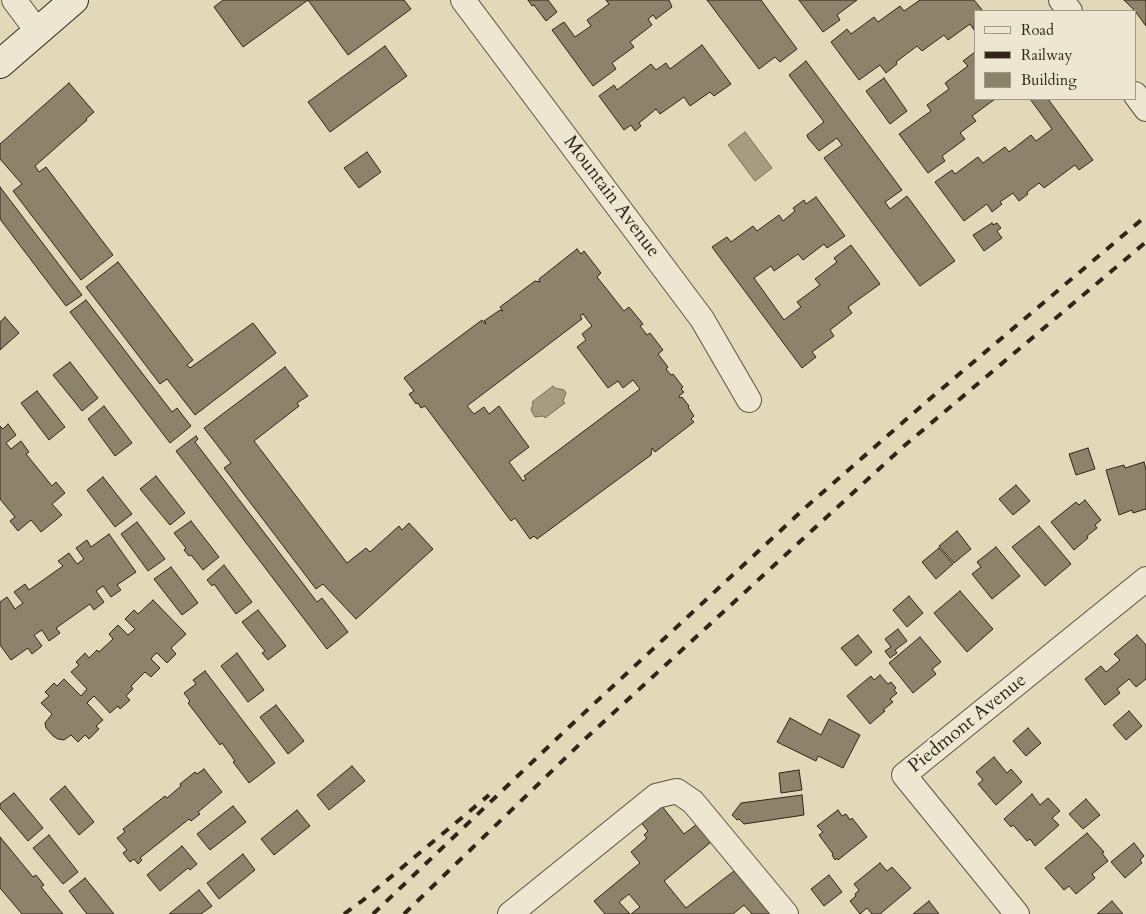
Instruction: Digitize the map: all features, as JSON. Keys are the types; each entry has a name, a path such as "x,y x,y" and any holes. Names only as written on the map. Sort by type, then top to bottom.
{"main road":[{"path":"0,64 74,0"}],"street":[{"path":"14,0 38,32"},
{"name":"Mountain Avenue","path":"463,0 702,319 749,400"},
{"path":"1061,0 1069,10"},
{"path":"1136,95 1146,109"},
{"name":"Piedmont Avenue","path":"1017,914 904,775 1146,579"},
{"path":"510,914 656,796 677,791 693,802 786,914"}],"shaded area":[{"path":"745,132 772,168 755,181 728,145"},
{"path":"553,386 564,390 566,393 563,401 565,403 545,418 543,416 535,417 531,410 532,402"}],"building":[{"path":"223,0 308,0 243,47 214,7"},
{"path":"308,0 404,0 411,9 348,55"},
{"path":"528,0 548,0 557,12 546,21"},
{"path":"606,0 669,0 672,7 656,19 653,15 648,19 652,25 630,42 634,47 612,63 616,69 593,86 552,30 564,22 575,37 591,26 587,20 609,4"},
{"path":"707,0 761,0 797,49 780,62 775,57 759,69"},
{"path":"799,0 857,0 837,15 840,20 823,32"},
{"path":"920,0 974,0 982,10 974,10 974,30 970,24 948,40 944,35 922,51 917,46 896,62 897,64 886,73 880,65 859,80 831,42 847,29 851,34 874,17 878,22 900,6 904,11"},
{"path":"1124,0 1146,0 1146,26 1136,10"},
{"path":"702,45 731,84 714,96 710,92 690,106 684,97 660,114 656,109 639,123 641,126 635,131 631,125 624,130 599,96 614,85 617,90 651,64 656,70 666,63 670,69"},
{"path":"385,46 407,76 330,132 308,102"},
{"path":"974,53 974,100 994,100 972,116 976,121 960,133 965,139 942,156 945,161 928,173 899,134 931,111 927,105 949,89 945,83 968,66 963,61"},
{"path":"806,61 902,190 885,202 890,209 907,196 955,261 920,286 824,158 842,145 837,138 819,151 808,138 807,135 824,122 789,75"},
{"path":"884,78 907,111 890,124 866,91"},
{"path":"69,83 94,112 35,166 39,172 46,167 113,255 81,280 13,191 22,184 0,159 0,144"},
{"path":"1031,100 1049,100 1093,160 1079,170 1075,165 1044,188 1039,183 1019,201 1013,193 1000,202 1002,204 992,212 987,204 964,221 935,182 952,170 955,174 978,157 983,163 1005,147 1009,152 1031,135 1036,141 1052,129"},
{"path":"367,152 381,172 359,188 344,168"},
{"path":"0,187 82,295 66,306 0,219"},
{"path":"816,197 845,236 827,248 824,244 803,260 798,254 774,271 771,266 754,278 784,320 801,307 797,302 820,285 815,279 837,262 834,258 851,245 880,284 848,307 852,313 830,330 834,336 812,352 816,357 802,368 712,247 727,237 731,242 753,226 757,231 779,215 783,221 795,211 793,208 804,200 806,204"},
{"path":"992,223 993,225 997,223 1001,228 997,231 1002,238 984,251 973,235"},
{"path":"577,249 581,254 584,251 601,273 597,277 624,311 629,307 643,324 640,326 647,335 650,333 663,350 658,354 668,367 666,369 671,375 673,374 683,387 681,389 684,392 679,396 689,406 694,416 691,419 694,422 655,452 652,448 651,455 537,539 534,536 530,539 515,518 511,521 425,406 421,408 418,403 416,404 409,394 414,391 404,378 482,320 485,324 484,321 500,310 503,311 500,307 535,281 540,282 539,279","holes":["583,314 592,326 582,334 586,340 577,347 608,388 618,381 623,388 633,380 640,389 524,476 526,479 523,481 509,462 529,447 499,406 489,414 484,407 474,414 467,406 582,319 580,316"]},
{"path":"118,262 193,360 187,365 190,368 253,323 276,353 195,415 167,379 160,384 86,287"},
{"path":"86,300 172,412 177,408 191,426 170,443 70,312"},
{"path":"5,317 19,333 0,350 0,322"},
{"path":"70,362 98,398 82,411 53,375"},
{"path":"285,367 308,396 297,403 299,406 254,441 347,563 366,548 370,552 399,526 402,530 409,523 433,549 356,619 323,584 316,589 224,468 231,463 204,428"},
{"path":"37,391 65,427 49,440 21,403"},
{"path":"104,406 132,443 115,456 88,419"},
{"path":"8,424 16,435 6,443 11,449 21,441 29,452 26,454 52,486 56,482 65,493 52,504 62,515 41,532 31,520 18,531 10,521 15,517 0,499 0,426 3,429"},
{"path":"196,436 198,439 195,442 317,602 322,598 348,632 327,649 176,451"},
{"path":"1088,448 1095,469 1076,475 1069,454"},
{"path":"1144,462 1146,469 1146,509 1133,513 1132,510 1119,515 1106,470 1124,465 1125,468"},
{"path":"156,476 185,513 170,525 140,489"},
{"path":"103,477 132,514 115,527 87,490"},
{"path":"1016,485 1030,501 1013,515 999,499"},
{"path":"1085,500 1101,520 1095,525 1097,528 1087,536 1088,538 1074,550 1051,522 1076,502 1079,505"},
{"path":"191,521 219,557 203,570 191,555 189,556 184,550 186,548 174,533"},
{"path":"137,522 165,559 148,571 121,534"},
{"path":"1039,526 1071,564 1045,586 1012,547"},
{"path":"957,531 971,549 954,563 939,546"},
{"path":"109,534 136,572 117,585 121,590 111,597 103,586 96,591 104,602 94,610 90,604 56,628 60,633 49,641 42,630 34,635 42,646 32,654 28,648 11,660 0,645 0,602 7,597 15,609 23,603 14,592 25,584 29,590 63,566 58,561 69,553 77,564 84,559 76,548 87,540 91,547"},
{"path":"996,547 1020,576 992,599 972,574 981,567 977,562"},
{"path":"939,548 953,564 936,579 922,562"},
{"path":"224,565 252,602 236,614 214,584 212,586 207,580"},
{"path":"171,567 198,603 182,615 154,579"},
{"path":"960,591 993,629 967,652 934,613"},
{"path":"909,596 923,613 907,627 893,610"},
{"path":"153,600 186,634 171,648 176,654 167,663 157,653 154,655 151,659 160,668 151,677 145,672 131,686 133,689 126,696 130,700 120,709 118,706 110,713 94,696 87,703 103,720 96,726 99,729 89,739 85,735 78,742 71,735 64,740 53,736 46,728 45,723 52,714 41,703 49,696 45,692 54,683 57,686 64,679 81,696 87,689 71,672 79,665 76,662 85,653 89,658 97,650 99,652 113,639 109,634 118,625 128,635 135,629 125,619 134,610 138,614"},
{"path":"258,610 286,646 268,660 262,653 265,651 242,622"},
{"path":"898,629 907,641 895,650 897,653 890,658 885,651 891,647 885,639"},
{"path":"858,635 872,652 856,666 841,648"},
{"path":"1137,635 1146,645 1146,679 1136,687 1129,679 1117,689 1120,693 1105,705 1085,679 1101,666 1106,672 1120,660 1114,654"},
{"path":"920,637 941,662 932,669 936,674 913,693 889,663"},
{"path":"237,653 264,690 248,702 221,666"},
{"path":"205,671 275,763 249,783 233,762 235,761 222,743 220,745 188,703 190,701 184,693 196,684 193,680"},
{"path":"880,675 888,684 891,682 896,688 894,690 897,693 890,699 893,702 870,724 847,696 871,676 874,680"},
{"path":"276,705 304,741 288,754 260,717"},
{"path":"1129,711 1142,726 1126,740 1113,725"},
{"path":"790,718 821,735 829,719 860,735 843,768 818,756 816,761 777,742"},
{"path":"1028,728 1041,743 1026,756 1013,741"},
{"path":"994,757 1007,773 1011,769 1022,782 996,805 978,784 983,780 976,772"},
{"path":"352,766 365,781 329,810 317,795"},
{"path":"204,769 222,792 198,812 200,814 191,821 189,819 140,858 142,860 138,864 134,859 130,862 123,853 127,850 117,838 125,832 123,829 165,796 167,798 195,772 197,774"},
{"path":"799,770 802,790 781,793 779,773"},
{"path":"65,786 94,822 79,835 50,799"},
{"path":"14,793 43,828 28,841 0,808 0,804"},
{"path":"1032,794 1040,805 1048,798 1060,811 1052,818 1059,825 1035,846 1030,839 1027,841 1013,825 1011,827 1004,819"},
{"path":"802,795 804,815 744,824 732,815 741,803"},
{"path":"1086,799 1100,815 1083,829 1069,814"},
{"path":"661,805 684,834 697,824 711,842 664,881 686,908 734,871 771,914 752,914 744,905 733,914 631,914 640,907 629,894 619,902 630,914 605,914 594,901 640,863 631,852 647,838 644,835 648,831 638,819"},
{"path":"233,806 246,822 210,850 197,834"},
{"path":"297,810 310,826 274,855 261,839"},
{"path":"838,810 842,816 846,814 850,820 852,818 867,837 838,860 837,858 835,860 833,854 819,835 823,832 817,826"},
{"path":"1087,833 1104,852 1102,853 1108,861 1092,874 1095,878 1076,894 1069,886 1064,890 1045,868"},
{"path":"49,835 78,872 63,884 33,848"},
{"path":"0,837 33,877 36,875 44,885 41,887 63,914 22,914 0,888"},
{"path":"1134,843 1144,856 1140,860 1142,863 1125,878 1111,862"},
{"path":"182,846 197,864 190,870 188,868 160,891 147,875"},
{"path":"243,854 255,870 219,899 207,883"},
{"path":"880,863 887,871 892,867 911,888 880,914 872,914 867,908 860,914 850,901 859,890 854,884"},
{"path":"829,875 842,892 824,906 811,889"},
{"path":"85,878 114,914 87,914 69,891"},
{"path":"199,890 212,906 201,914 169,914"},
{"path":"929,901 939,914 913,914"},
{"path":"1112,901 1123,914 1097,914"}],"railway":[{"path":"373,914 569,727 806,507 925,403 1146,216"},
{"path":"404,914 585,739 904,446 1146,242"},
{"path":"344,914 489,795"}]}
